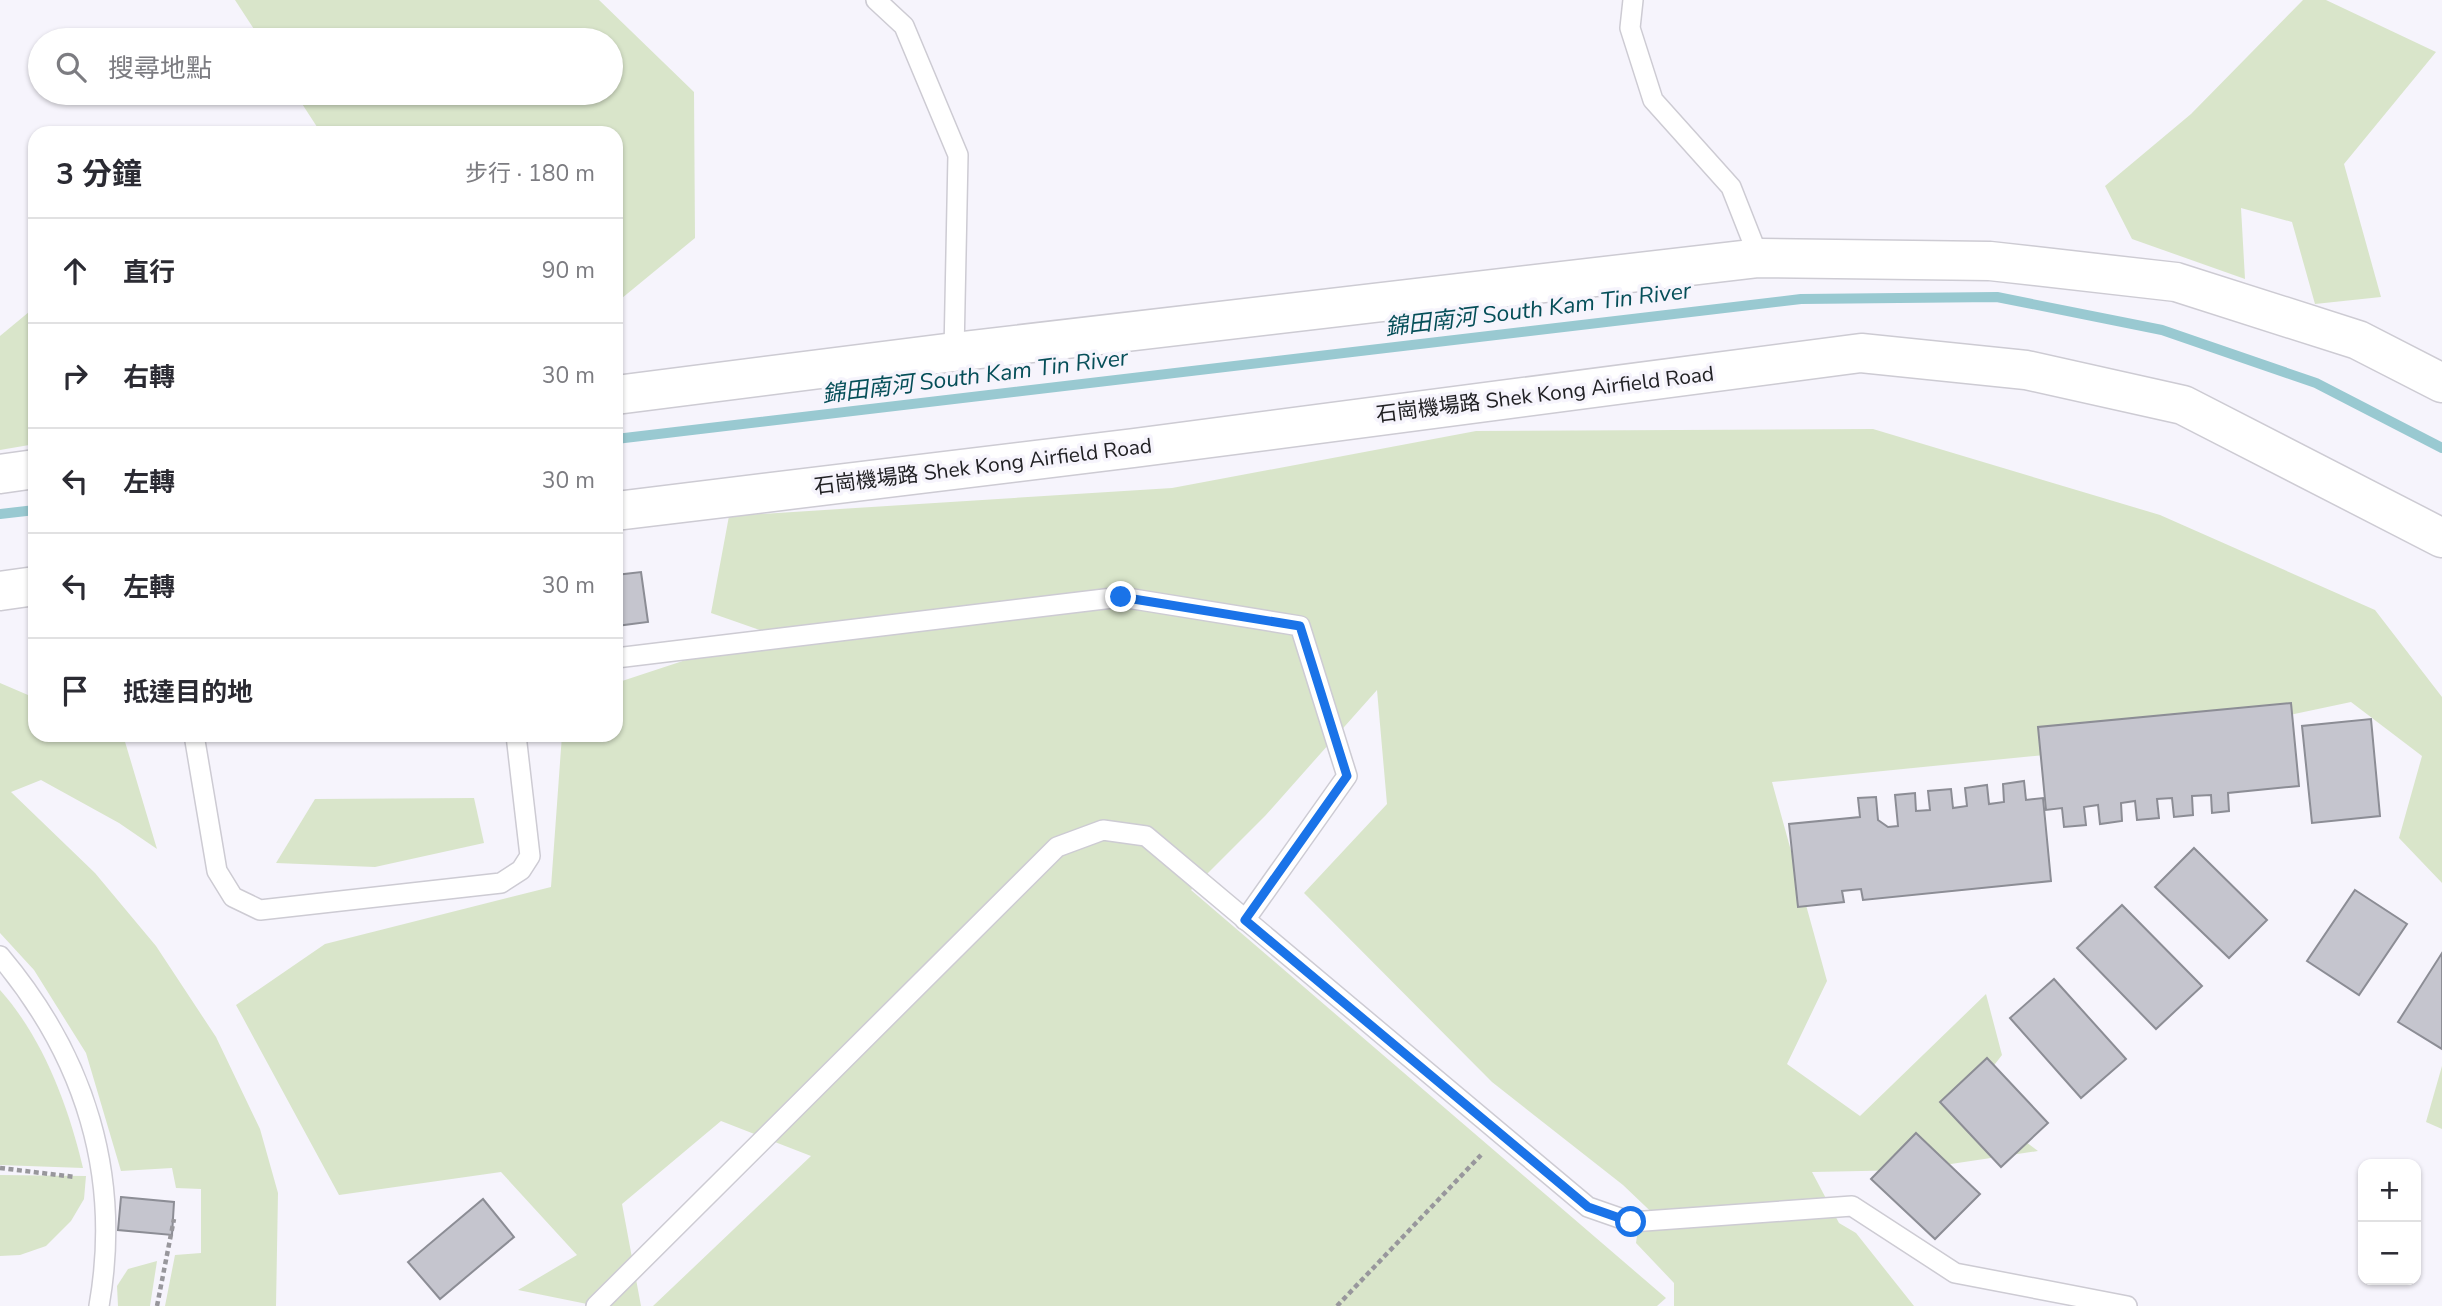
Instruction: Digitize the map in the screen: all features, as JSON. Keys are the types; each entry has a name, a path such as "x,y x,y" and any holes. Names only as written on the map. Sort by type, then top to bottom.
{"street":[{"path":"623,394 954,352 1759,258 1990,261 2176,282 2358,340 2442,383"},
{"name":"石崗機場路 Shek Kong Airfield Road","path":"623,510 1134,448 1861,353 2026,370 2183,405 2442,538"},
{"path":"0,474 28,470"},
{"path":"0,591 28,587"}],"lane":[{"path":"876,0 904,26 958,155 954,352"},
{"path":"1633,0 1630,28 1653,100 1731,187 1759,258"},
{"path":"623,657 1121,597 1300,626 1347,776 1245,920"},
{"path":"195,742 217,871 233,897 260,910 501,883 521,870 530,856 517,742"},
{"path":"596,1306 1057,847 1103,830 1146,836 1588,1207 1631,1222 1852,1206 1955,1273 2127,1306"},
{"path":"0,956 32,996 58,1038 79,1083 94,1131 104,1180 107,1229 100,1306"}],"path":[{"path":"1337,1306 1500,1134"},
{"path":"0,1168 104,1180"},
{"path":"157,1306 174,1219"}],"green space":[{"path":"235,0 599,0 694,92 695,238 623,297 623,126 316,126 303,105 623,105 623,28 253,28"},
{"path":"2303,0 2326,0 2436,52 2344,164 2381,297 2315,304 2292,222 2241,208 2245,279 2132,239 2105,186 2191,114"},
{"path":"28,313 28,445 0,450 0,336"},
{"path":"1873,429 2160,515 2375,610 2442,697 2442,883 2399,838 2422,756 2351,702 2154,744 1772,782 1827,981 1787,1064 1860,1116 1986,994 2002,1055 1968,1099 2038,1151 1911,1170 1812,1172 1839,1223 1856,1233 1914,1306 1674,1306 1674,1283 1636,1243 1638,1229 1666,1226 1623,1185 1492,1082 1304,893 1387,804 1377,690 1265,816 1191,890 1666,1298 1657,1306 653,1306 811,1156 721,1121 622,1204 641,1306 597,1306 518,1290 577,1255 501,1172 339,1195 236,1005 325,944 551,887 561,742 623,742 623,681 768,633 711,613 729,516 1172,488 1476,431"},
{"path":"0,683 28,695 28,742 125,742 157,849 119,823 41,780 11,792 95,873 156,946 216,1037 260,1129 278,1193 276,1306 165,1306 175,1255 201,1253 201,1189 176,1188 172,1168 121,1171 86,1053 34,970 0,933"},
{"path":"474,798 484,843 375,867 276,863 315,799"},
{"path":"0,990 29,1029 52,1073 70,1120 83,1168 0,1165"},
{"path":"2442,1066 2442,1129 2426,1122"},
{"path":"0,1175 86,1176 84,1199 71,1221 46,1246 20,1255 0,1256"},
{"path":"157,1261 150,1306 118,1306 117,1286 128,1269"}],"building":[{"path":"641,572 648,622 623,625 623,574"},
{"path":"2291,703 2299,786 2228,793 2229,811 2212,813 2211,795 2192,796 2193,815 2174,817 2172,798 2157,799 2159,818 2137,820 2135,801 2121,803 2122,821 2100,824 2098,805 2084,807 2086,825 2064,827 2062,808 2046,810 2038,727"},
{"path":"2371,719 2380,816 2312,823 2302,726"},
{"path":"2024,781 2026,800 2043,798 2051,881 1863,900 1861,889 1842,891 1844,902 1798,907 1789,824 1860,817 1858,798 1876,797 1878,820 1888,827 1898,826 1895,795 1915,793 1916,811 1930,810 1928,791 1951,789 1953,808 1967,806 1965,788 1987,785 1989,804 2004,802 2003,784"},
{"path":"2194,848 2267,920 2229,958 2155,887"},
{"path":"2355,890 2407,924 2359,995 2307,961"},
{"path":"2122,905 2202,986 2156,1029 2077,948"},
{"path":"2442,953 2442,1049 2398,1022"},
{"path":"2054,979 2126,1059 2081,1098 2010,1018"},
{"path":"1987,1058 2048,1123 2001,1167 1940,1102"},
{"path":"1916,1133 1980,1194 1935,1239 1871,1179"},
{"path":"121,1197 174,1202 172,1235 118,1230"},
{"path":"483,1199 514,1237 440,1299 408,1262"}],"waterway":[{"name":"錦田南河 South Kam Tin River","path":"623,438 1801,299 1997,297 2162,330 2316,383 2442,448"},
{"name":"錦田南河 South Kam Tin River","path":"0,514 28,511"}],"route":[{"path":"1121,597 1300,626 1347,776 1245,920 1588,1207 1631,1222"}]}
